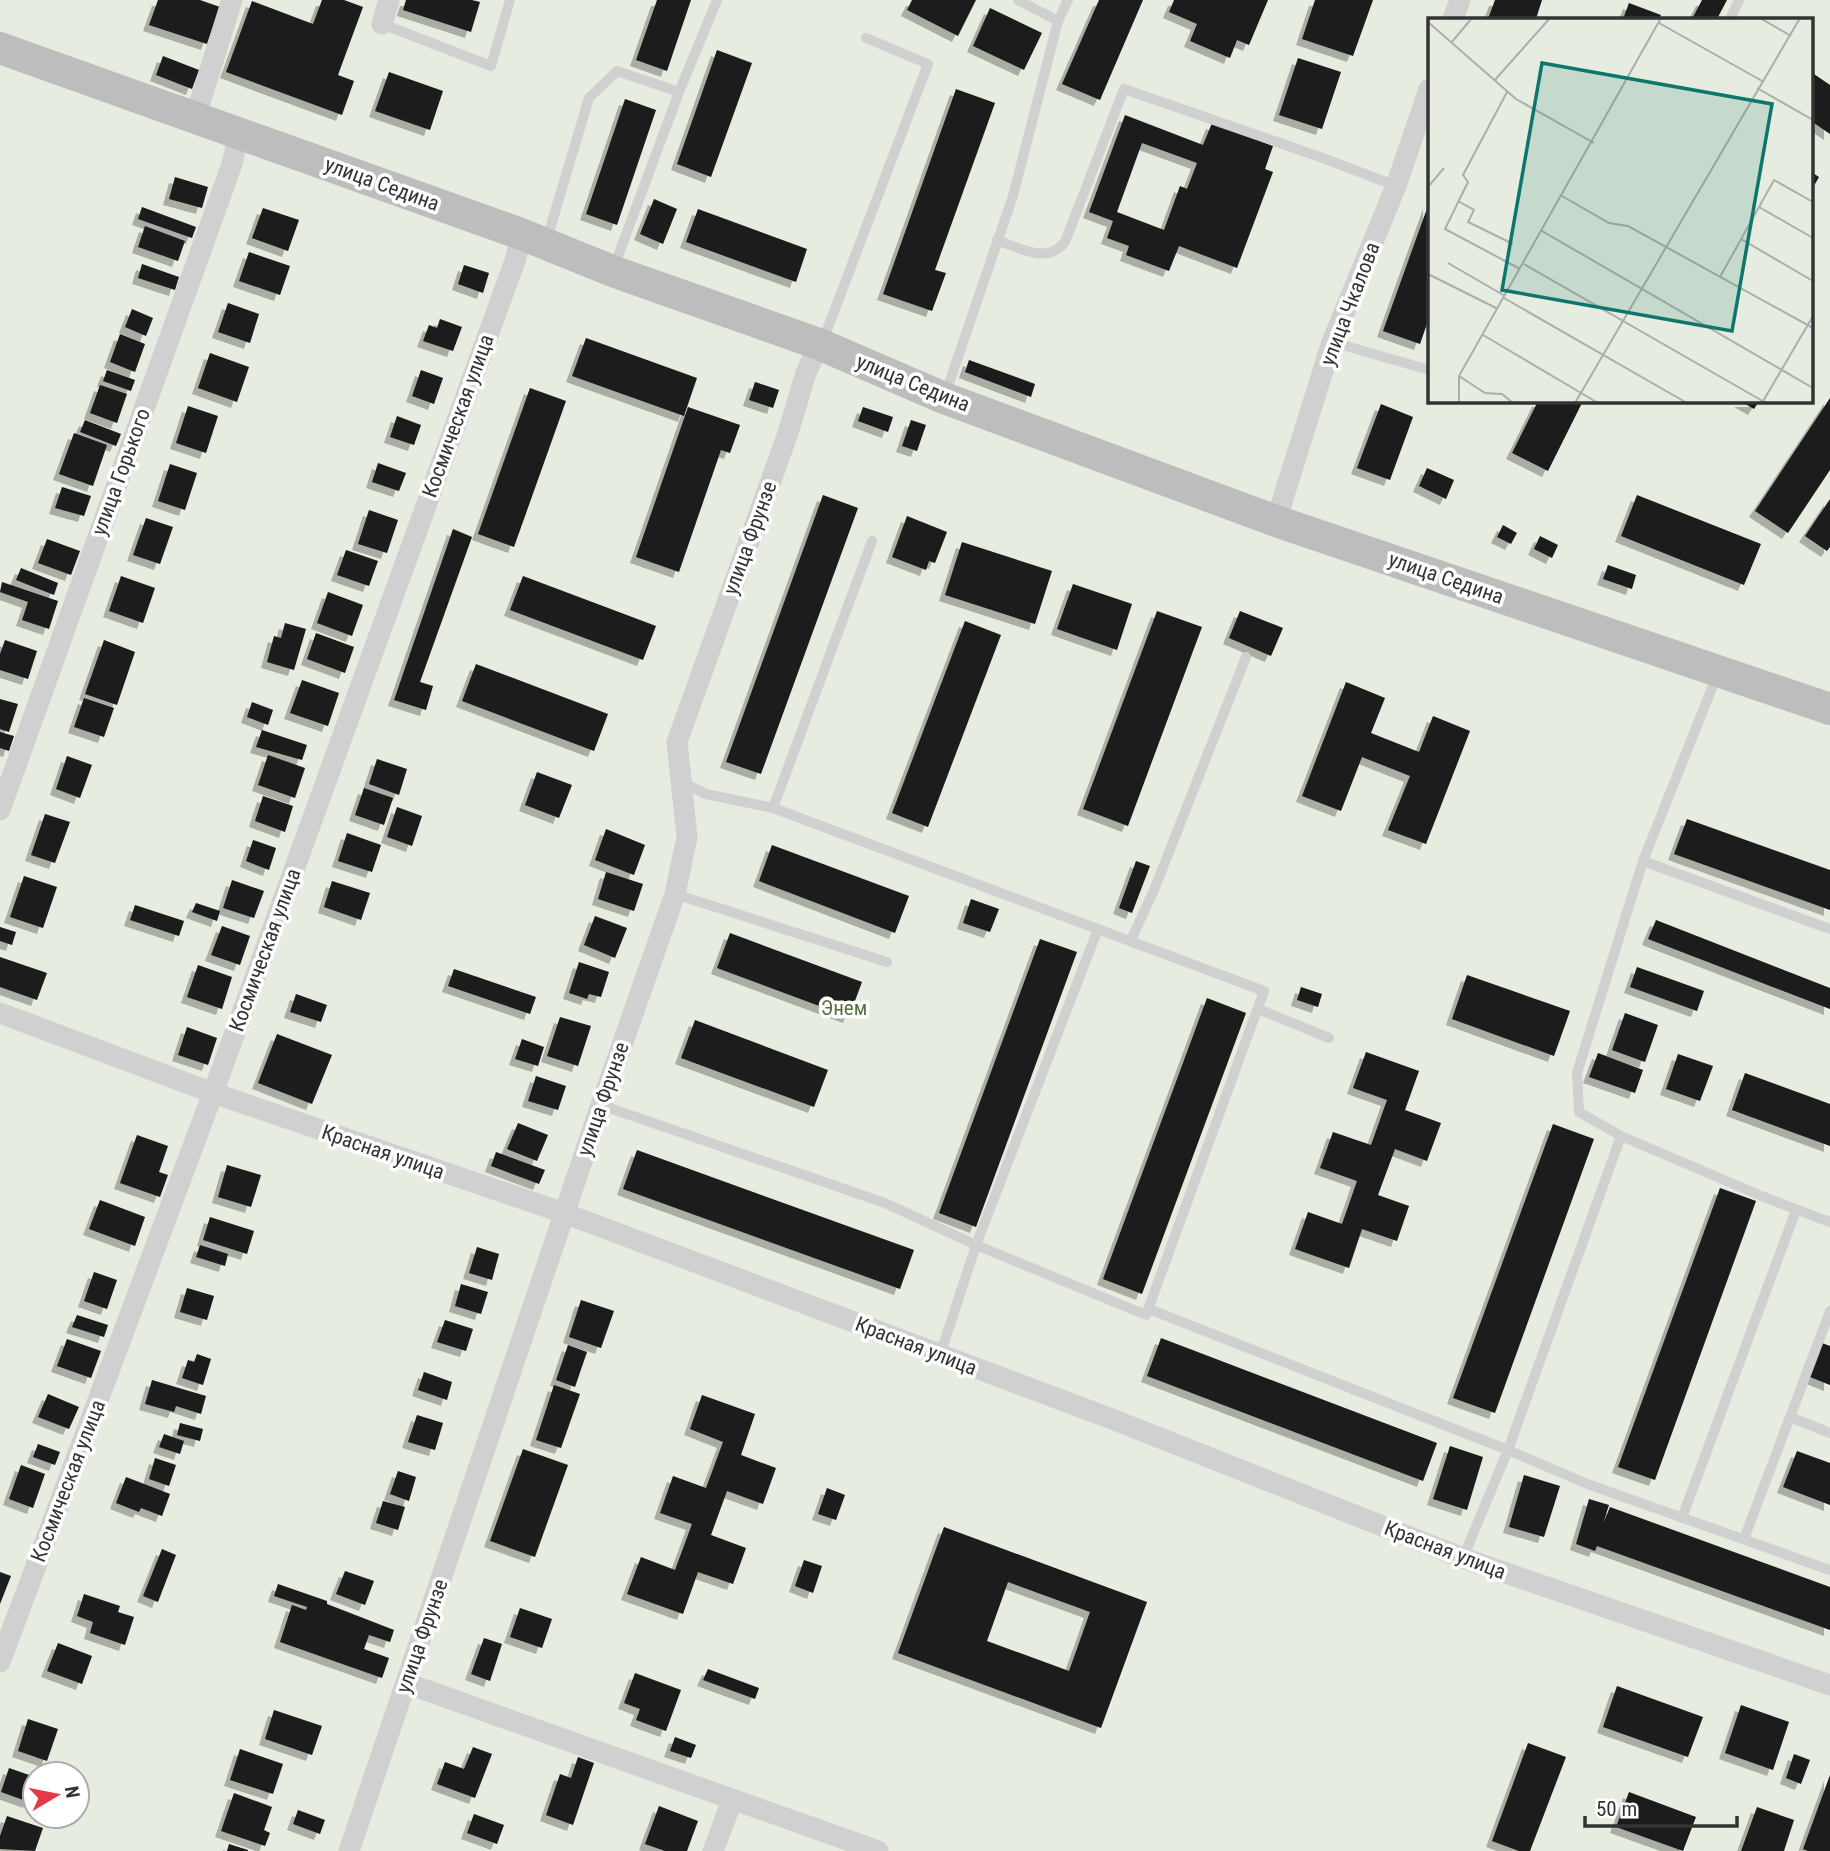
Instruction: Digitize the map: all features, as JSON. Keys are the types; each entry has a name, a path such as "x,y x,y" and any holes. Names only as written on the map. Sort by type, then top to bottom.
{"street":[{"path":"195,118 232,0"},
{"path":"382,24 389,0"},
{"path":"1453,18 1460,0"},
{"name":"улица Седина","path":"0,48 530,237 615,272 819,344 944,398 1276,521 1830,709"},
{"name":"улица Чкалова","path":"1276,521 1332,342 1396,187 1428,92"},
{"name":"улица Горького","path":"0,810 232,164 239,133"},
{"name":"Космическая улица","path":"0,1662 213,1093 516,258 530,237"},
{"name":"улица Фрунзе","path":"349,1851 564,1213 675,894 687,836 677,743 788,433 806,373 819,344"},
{"name":"Красная улица","path":"0,1013 213,1093 564,1213 1124,1424 1462,1558 1830,1685"},
{"path":"406,1683 878,1851"},
{"path":"713,1851 732,1801"}],"lane":[{"path":"382,24 491,66 510,0"},
{"path":"615,272 618,256 679,92 717,0"},
{"path":"1018,0 1058,21"},
{"path":"944,398 1013,196 1058,21 1068,0"},
{"path":"1730,18 1739,0"},
{"path":"819,344 827,330 928,64 866,38"},
{"path":"530,237 549,232 590,98 617,71 679,92"},
{"path":"998,240 1036,255 1059,250 1065,242 1124,89 1323,158 1396,187"},
{"path":"1332,342 1428,370"},
{"path":"773,808 872,541"},
{"path":"1131,940 1154,890 1246,657"},
{"path":"1718,671 1643,860 1577,1073 1579,1112 1621,1136 1830,1222"},
{"path":"601,1105 885,1203 976,1245 1146,1315 1264,991 773,808 706,794 682,782"},
{"path":"1643,860 1830,929"},
{"path":"675,894 887,962"},
{"path":"940,1355 976,1245 1098,929"},
{"path":"1258,1009 1329,1038"},
{"path":"1462,1558 1508,1450 1621,1136"},
{"path":"1682,1518 1796,1210"},
{"path":"1150,1309 1590,1485 1830,1570"},
{"path":"1744,1539 1827,1327 1830,1311"},
{"path":"1790,1417 1830,1433"}],"green space":[{"name":"Энем","path":"0,0 1830,0 1830,1851 0,1851"}],"building":[{"path":"158,0 200,0 220,7 207,44 149,25"},
{"path":"322,0 344,0 363,7 338,75 354,81 342,115 226,72 252,1 313,24"},
{"path":"406,0 480,2 471,32 403,10"},
{"path":"657,0 691,0 667,71 636,60"},
{"path":"912,0 976,0 958,36 907,10"},
{"path":"1099,0 1143,0 1100,100 1062,84"},
{"path":"1174,0 1268,0 1249,45 1237,40 1230,58 1190,41 1197,24 1169,12"},
{"path":"1315,0 1373,0 1353,56 1302,39"},
{"path":"1495,0 1542,0 1536,18 1488,18"},
{"path":"1702,0 1727,0 1718,18 1693,18"},
{"path":"1629,3 1661,15 1660,18 1623,18"},
{"path":"990,8 1042,33 1024,70 973,46"},
{"path":"717,50 752,63 711,177 677,164"},
{"path":"163,56 199,70 192,89 156,75"},
{"path":"1298,58 1341,72 1322,129 1279,115"},
{"path":"389,72 443,91 430,130 375,111"},
{"path":"1812,73 1830,85 1830,134 1812,122"},
{"path":"956,89 995,103 935,270 946,273 932,311 883,294"},
{"path":"625,99 656,110 617,225 586,214"},
{"path":"1125,115 1203,145 1212,123 1273,146 1265,169 1273,172 1237,268 1179,246 1169,271 1126,255 1129,246 1107,238 1113,221 1089,212","holes":["1142,143 1197,163 1187,189 1180,186 1164,230 1117,212"]},
{"path":"1812,173 1819,177 1812,189"},
{"path":"175,177 208,187 202,208 169,199"},
{"path":"654,199 677,209 663,244 640,234"},
{"path":"1428,206 1428,321 1420,344 1383,331"},
{"path":"142,207 196,227 192,238 138,219"},
{"path":"263,208 299,220 288,251 252,238"},
{"path":"698,209 807,249 796,282 686,242"},
{"path":"145,226 185,241 178,261 138,247"},
{"path":"249,252 290,266 280,295 239,281"},
{"path":"142,264 179,277 175,290 138,278"},
{"path":"464,265 489,273 483,293 458,284"},
{"path":"228,303 259,314 250,343 218,332"},
{"path":"132,309 153,318 146,336 125,327"},
{"path":"440,319 462,327 453,351 423,341 429,325 437,328"},
{"path":"120,334 145,344 135,372 110,362"},
{"path":"586,338 697,378 684,416 572,376"},
{"path":"210,353 249,367 237,402 198,388"},
{"path":"969,360 1035,384 1031,397 965,372"},
{"path":"107,370 135,380 131,391 103,381"},
{"path":"421,370 443,378 434,404 412,396"},
{"path":"755,382 779,390 773,408 749,400"},
{"path":"100,385 127,394 117,423 90,413"},
{"path":"530,388 566,401 514,547 478,534"},
{"path":"1830,398 1830,470 1788,533 1755,511"},
{"path":"1538,402 1582,402 1548,471 1512,453"},
{"path":"1742,402 1758,402 1754,409"},
{"path":"1381,404 1413,417 1390,480 1357,468"},
{"path":"188,406 218,416 206,453 176,443"},
{"path":"688,407 740,425 730,453 721,450 679,572 636,557"},
{"path":"863,407 893,417 888,432 858,421"},
{"path":"397,416 421,425 414,445 390,437"},
{"path":"85,420 121,434 116,446 80,432"},
{"path":"911,420 926,425 917,451 902,446"},
{"path":"74,433 107,445 93,486 59,474"},
{"path":"378,463 406,473 399,491 372,482"},
{"path":"170,464 197,473 185,510 158,501"},
{"path":"1427,468 1454,480 1446,499 1419,486"},
{"path":"62,487 91,496 84,516 55,508"},
{"path":"823,495 858,508 761,774 726,762"},
{"path":"1637,495 1761,544 1744,585 1621,536"},
{"path":"1830,499 1830,547 1827,551 1805,536"},
{"path":"369,510 398,520 387,553 358,544"},
{"path":"907,516 947,532 935,563 929,561 926,570 892,557"},
{"path":"146,518 173,527 160,564 133,555"},
{"path":"1503,525 1517,533 1511,544 1497,537"},
{"path":"453,529 472,537 420,682 433,686 426,710 394,700"},
{"path":"1540,536 1558,545 1552,558 1534,549"},
{"path":"47,539 80,551 71,575 38,563"},
{"path":"962,542 1052,571 1035,624 945,595"},
{"path":"346,550 378,561 369,586 337,575"},
{"path":"1608,565 1636,575 1632,589 1603,579"},
{"path":"21,568 58,583 54,595 16,580"},
{"path":"121,576 155,588 143,623 109,611"},
{"path":"523,576 656,626 643,660 510,610"},
{"path":"2,582 58,601 49,629 22,620 28,602 0,592"},
{"path":"1073,584 1132,604 1117,650 1057,629"},
{"path":"328,592 363,605 352,636 317,623"},
{"path":"1157,611 1202,627 1128,826 1083,809"},
{"path":"1240,611 1283,628 1271,656 1229,638"},
{"path":"965,621 1001,635 928,827 892,813"},
{"path":"285,623 306,629 294,670 267,662 274,636 281,638"},
{"path":"316,633 354,647 345,673 307,659"},
{"path":"5,640 37,651 28,679 0,670 0,654"},
{"path":"104,640 135,652 117,705 85,694"},
{"path":"476,664 608,714 594,751 462,701"},
{"path":"302,680 339,693 328,726 290,713"},
{"path":"1346,682 1385,698 1371,733 1419,752 1433,716 1470,731 1426,844 1388,830 1410,776 1362,757 1341,811 1302,796"},
{"path":"84,698 114,708 104,737 74,727"},
{"path":"0,699 18,704 9,732 0,729"},
{"path":"252,702 273,710 268,725 247,717"},
{"path":"262,730 307,745 302,760 256,747"},
{"path":"0,732 14,736 9,751 0,748"},
{"path":"268,755 305,768 295,798 258,785"},
{"path":"67,756 92,765 80,798 56,789"},
{"path":"377,759 407,769 399,795 369,784"},
{"path":"537,772 572,785 559,818 525,805"},
{"path":"364,788 393,798 384,825 355,815"},
{"path":"263,796 293,806 285,832 255,821"},
{"path":"397,807 422,816 412,846 387,837"},
{"path":"45,814 70,822 55,863 31,855"},
{"path":"1687,819 1830,870 1830,910 1674,854"},
{"path":"606,829 645,845 634,875 595,860"},
{"path":"347,833 381,845 372,872 338,861"},
{"path":"253,840 276,848 269,870 246,861"},
{"path":"772,845 909,896 895,933 759,881"},
{"path":"1136,861 1150,866 1132,913 1119,908"},
{"path":"606,872 643,884 634,911 598,899"},
{"path":"24,876 57,887 43,928 10,917"},
{"path":"232,880 264,891 254,918 223,908"},
{"path":"332,881 370,893 361,920 324,907"},
{"path":"971,899 999,909 990,932 963,923"},
{"path":"196,903 220,911 217,921 192,912"},
{"path":"135,905 184,921 179,936 130,920"},
{"path":"595,916 627,928 615,958 584,945"},
{"path":"1656,920 1830,988 1830,1009 1648,939"},
{"path":"222,926 250,936 240,965 211,955"},
{"path":"0,927 16,932 12,945 0,941"},
{"path":"730,933 862,982 849,1017 717,968"},
{"path":"1040,939 1077,952 976,1227 939,1213"},
{"path":"0,957 47,973 37,1000 0,987"},
{"path":"579,962 609,972 601,997 589,994 587,999 569,993"},
{"path":"198,965 232,977 222,1009 187,997"},
{"path":"1637,967 1704,991 1697,1011 1630,987"},
{"path":"454,969 536,997 530,1014 448,986"},
{"path":"1467,975 1570,1011 1554,1056 1452,1019"},
{"path":"1301,987 1322,994 1318,1007 1297,1000"},
{"path":"296,994 327,1005 321,1022 290,1012"},
{"path":"1207,998 1246,1013 1142,1294 1103,1279"},
{"path":"1625,1013 1658,1025 1645,1062 1612,1050"},
{"path":"560,1017 591,1026 578,1066 547,1056"},
{"path":"695,1020 828,1070 814,1107 681,1058"},
{"path":"187,1027 217,1038 208,1065 178,1055"},
{"path":"277,1034 332,1055 312,1104 258,1083"},
{"path":"522,1039 544,1047 538,1066 515,1059"},
{"path":"1366,1052 1419,1071 1405,1110 1441,1123 1427,1161 1395,1149 1378,1195 1409,1206 1397,1241 1362,1229 1349,1268 1295,1249 1308,1212 1342,1224 1357,1181 1320,1168 1333,1132 1371,1145 1387,1100 1353,1088"},
{"path":"1598,1053 1643,1070 1635,1093 1589,1077"},
{"path":"1678,1054 1713,1066 1700,1101 1666,1089"},
{"path":"1745,1073 1830,1104 1830,1146 1732,1110"},
{"path":"536,1076 566,1086 558,1110 528,1101"},
{"path":"518,1123 548,1135 537,1161 507,1149"},
{"path":"1553,1124 1594,1139 1495,1413 1453,1398"},
{"path":"137,1135 168,1146 159,1172 168,1175 160,1197 120,1183"},
{"path":"637,1150 914,1250 900,1289 623,1189"},
{"path":"496,1152 545,1170 539,1184 491,1166"},
{"path":"227,1165 261,1175 251,1207 218,1197"},
{"path":"1720,1188 1756,1201 1655,1480 1618,1467"},
{"path":"100,1200 145,1217 135,1246 89,1229"},
{"path":"210,1217 254,1231 247,1254 203,1240"},
{"path":"200,1245 228,1254 225,1266 196,1257"},
{"path":"477,1247 499,1254 492,1280 469,1273"},
{"path":"94,1272 117,1280 107,1309 84,1301"},
{"path":"461,1284 488,1292 481,1314 455,1306"},
{"path":"187,1288 214,1296 207,1320 180,1312"},
{"path":"581,1300 614,1311 601,1348 569,1337"},
{"path":"77,1315 108,1325 104,1337 72,1327"},
{"path":"445,1320 473,1329 466,1351 437,1342"},
{"path":"1161,1338 1437,1443 1423,1481 1147,1376"},
{"path":"67,1339 101,1351 91,1378 57,1366"},
{"path":"1822,1343 1830,1346 1830,1385 1810,1377"},
{"path":"568,1345 587,1352 575,1387 556,1380"},
{"path":"197,1354 211,1359 203,1385 182,1378 188,1360 194,1362"},
{"path":"424,1372 452,1382 447,1400 418,1390"},
{"path":"152,1380 206,1396 201,1414 176,1406 174,1412 145,1404"},
{"path":"554,1385 580,1394 561,1448 536,1440"},
{"path":"48,1394 79,1407 69,1429 38,1417"},
{"path":"702,1395 755,1414 741,1455 776,1468 763,1504 727,1491 711,1535 746,1548 733,1584 698,1572 683,1614 627,1594 641,1557 675,1570 692,1524 660,1513 673,1476 706,1488 723,1442 690,1429"},
{"path":"417,1415 443,1423 435,1450 408,1442"},
{"path":"180,1423 203,1429 200,1441 177,1435"},
{"path":"164,1434 184,1441 180,1454 159,1447"},
{"path":"38,1444 60,1452 55,1465 33,1457"},
{"path":"1450,1446 1483,1457 1467,1510 1433,1499"},
{"path":"523,1449 568,1465 535,1557 490,1541"},
{"path":"1797,1451 1830,1463 1830,1505 1783,1487"},
{"path":"155,1458 176,1465 169,1486 149,1479"},
{"path":"21,1465 45,1474 33,1508 9,1499"},
{"path":"398,1471 416,1477 409,1501 390,1494"},
{"path":"1524,1475 1560,1486 1544,1537 1509,1527"},
{"path":"126,1477 170,1494 162,1516 141,1508 139,1512 116,1503"},
{"path":"827,1488 845,1495 836,1520 818,1514"},
{"path":"1589,1499 1609,1505 1603,1524 1610,1507 1830,1587 1830,1630 1597,1546 1595,1551 1576,1544"},
{"path":"383,1501 405,1507 398,1530 376,1523"},
{"path":"944,1527 1147,1602 1101,1728 898,1653","holes":["1008,1582 1090,1612 1069,1671 987,1641"]},
{"path":"162,1549 176,1555 158,1602 143,1596"},
{"path":"804,1560 822,1566 813,1593 795,1586"},
{"path":"345,1571 374,1581 365,1605 336,1594"},
{"path":"0,1572 11,1576 0,1604"},
{"path":"278,1584 327,1601 327,1604 394,1630 390,1642 369,1635 364,1649 389,1658 382,1678 280,1642 292,1605 306,1610 307,1607 274,1596"},
{"path":"84,1594 120,1606 118,1612 134,1617 125,1645 90,1633 93,1622 77,1616"},
{"path":"520,1608 552,1619 542,1648 510,1637"},
{"path":"484,1638 502,1644 490,1681 471,1674"},
{"path":"58,1643 92,1656 82,1684 47,1671"},
{"path":"708,1669 759,1688 755,1699 703,1680"},
{"path":"635,1673 681,1690 666,1731 636,1720 640,1709 624,1703"},
{"path":"1617,1686 1703,1717 1688,1757 1603,1727"},
{"path":"1741,1705 1789,1722 1773,1770 1725,1753"},
{"path":"274,1710 322,1726 312,1755 265,1739"},
{"path":"28,1719 58,1729 47,1760 18,1751"},
{"path":"675,1737 696,1745 691,1758 670,1751"},
{"path":"1528,1743 1566,1757 1530,1851 1519,1851 1492,1841"},
{"path":"473,1747 492,1754 475,1798 437,1784 445,1762 464,1769"},
{"path":"240,1749 283,1764 273,1794 230,1780"},
{"path":"1794,1754 1810,1760 1801,1784 1786,1778"},
{"path":"578,1757 594,1763 573,1825 546,1815 560,1774 571,1778"},
{"path":"9,1768 21,1772 21,1799 1,1792"},
{"path":"1830,1775 1830,1851 1808,1851 1803,1849"},
{"path":"1629,1792 1696,1817 1683,1851 1616,1827"},
{"path":"234,1793 272,1807 264,1830 270,1833 265,1846 221,1831"},
{"path":"659,1806 698,1821 687,1851 665,1851 645,1844"},
{"path":"1757,1807 1794,1820 1784,1851 1741,1851"},
{"path":"298,1810 325,1820 320,1834 293,1824"},
{"path":"474,1814 504,1825 497,1844 467,1833"},
{"path":"7,1816 21,1821 21,1830 42,1830 35,1851 0,1849 0,1836"},
{"path":"229,1844 248,1850 248,1851 227,1851"}]}
